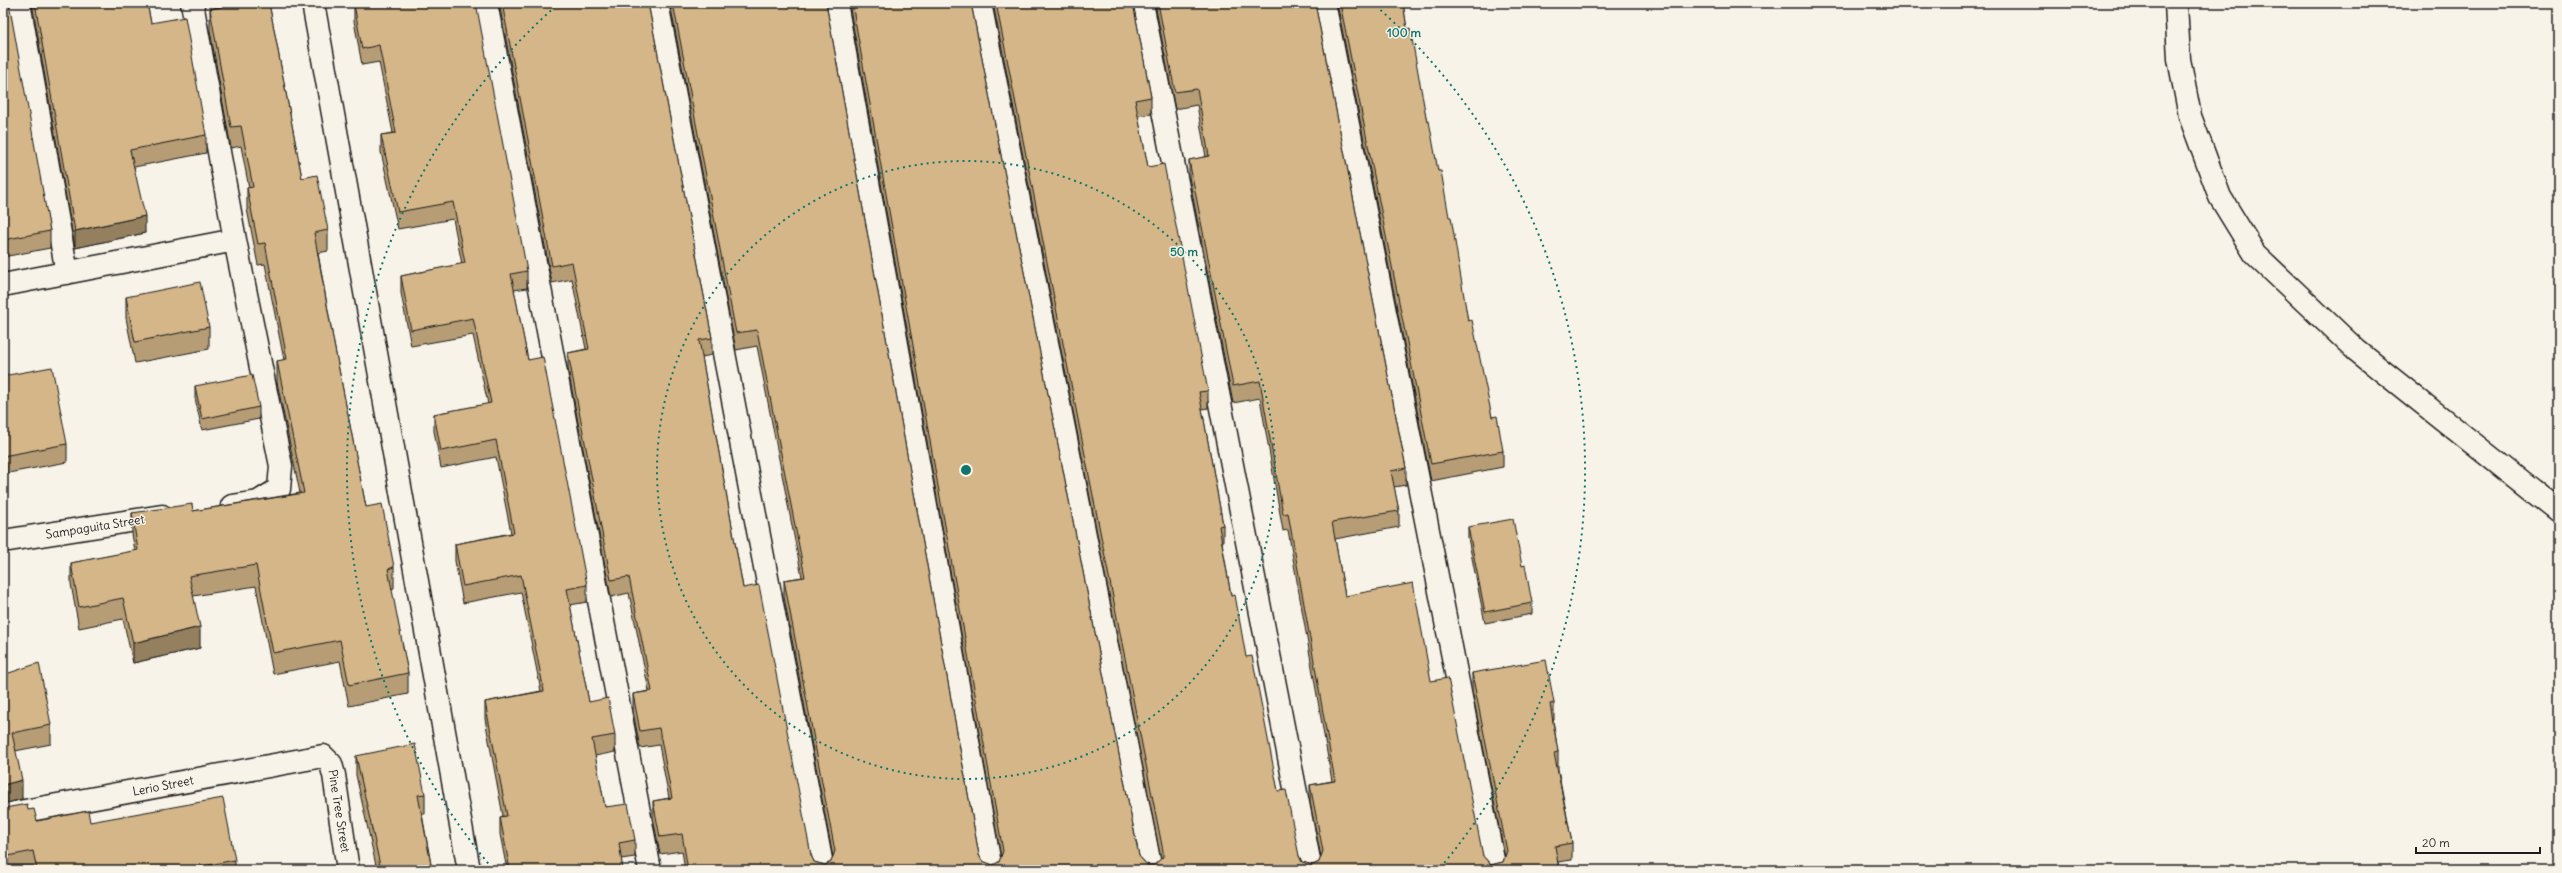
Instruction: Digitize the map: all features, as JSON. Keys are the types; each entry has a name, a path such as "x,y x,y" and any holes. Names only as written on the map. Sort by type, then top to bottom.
{"street":[{"path":"19,3 67,273"},
{"path":"192,3 234,240 280,466 279,489 258,502 211,509"},
{"path":"313,3 469,870"},
{"path":"486,3 650,870"},
{"path":"657,3 823,870"},
{"path":"836,3 991,870"},
{"path":"980,3 1151,870"},
{"path":"1142,3 1311,870"},
{"path":"1324,3 1495,870"},
{"path":"2176,3 2179,59 2190,116 2220,197 2255,254 2356,350 2559,512"},
{"path":"3,285 234,240"},
{"name":"Sampaguita Street","path":"3,541 180,514"},
{"name":"Lerio Street","path":"3,816 323,756"},
{"name":"Pine Tree Street","path":"323,756 331,764 334,775 348,870"}],"building":[{"path":"3,3 9,3 50,231 3,240"},
{"path":"35,3 147,3 151,23 185,17 206,135 130,150 145,216 75,231"},
{"path":"221,3 269,3 302,178 317,175 328,230 314,233 334,344 366,507 382,504 394,567 388,569 408,673 349,685 340,640 273,653 256,565 189,576 200,627 133,643 123,598 79,607 71,563 138,550 132,513 192,504 193,511 304,493 277,361 287,359 265,243 258,244 247,188 253,187 241,126 231,127 210,9 222,7"},
{"path":"476,3 527,271 511,274 528,360 543,357 587,585 567,589 589,702 608,698 615,735 592,739 605,807 628,804 635,840 619,843 623,870 510,870 500,817 507,816 485,702 544,691 521,575 463,586 455,544 514,533 496,440 441,451 434,414 491,403 473,318 411,330 401,276 465,263 453,202 398,212 381,135 396,133 379,45 362,49 354,4"},
{"path":"502,3 648,3 712,338 699,340 743,588 759,585 811,855 814,862 825,865 831,862 835,851 784,580 805,577 757,330 736,333 673,3 826,3 979,855 982,861 993,865 999,862 1003,851 852,3 971,3 1139,856 1147,865 1154,865 1163,857 1163,851 996,3 1133,3 1151,97 1135,100 1148,167 1164,164 1208,391 1199,392 1223,525 1219,526 1231,596 1235,595 1246,657 1252,656 1278,791 1286,790 1299,856 1302,862 1313,865 1319,862 1323,851 1310,785 1335,781 1288,513 1283,514 1260,381 1233,386 1189,160 1209,156 1197,89 1175,92 1158,3 1315,3 1406,468 1391,471 1399,511 1332,522 1345,596 1413,583 1431,681 1448,678 1483,856 1491,865 1503,862 1507,851 1472,673 1546,660 1554,703 1550,704 1558,752 1554,753 1572,843 1555,846 1559,870 688,870 682,834 660,837 653,801 672,798 659,728 640,731 633,694 652,691 629,577 611,580 568,353 589,349 572,262 552,266"},
{"path":"1340,3 1403,3 1407,29 1410,28 1427,122 1429,121 1438,171 1441,171 1449,217 1451,217 1468,321 1472,320 1492,417 1497,416 1503,451 1431,464"},
{"path":"200,282 209,327 135,342 126,297"},
{"path":"52,367 67,444 3,456 3,376"},
{"path":"252,375 259,407 202,419 195,386"},
{"path":"1513,519 1522,566 1525,565 1532,603 1485,612 1468,527"},
{"path":"39,663 51,725 12,733 22,780 3,785 3,675"},
{"path":"415,744 425,794 418,795 432,870 381,870 356,756"},
{"path":"223,798 235,860 182,870 37,870 33,851 3,857 3,808 27,804 28,810 34,809 37,821 88,811 90,822"}]}
